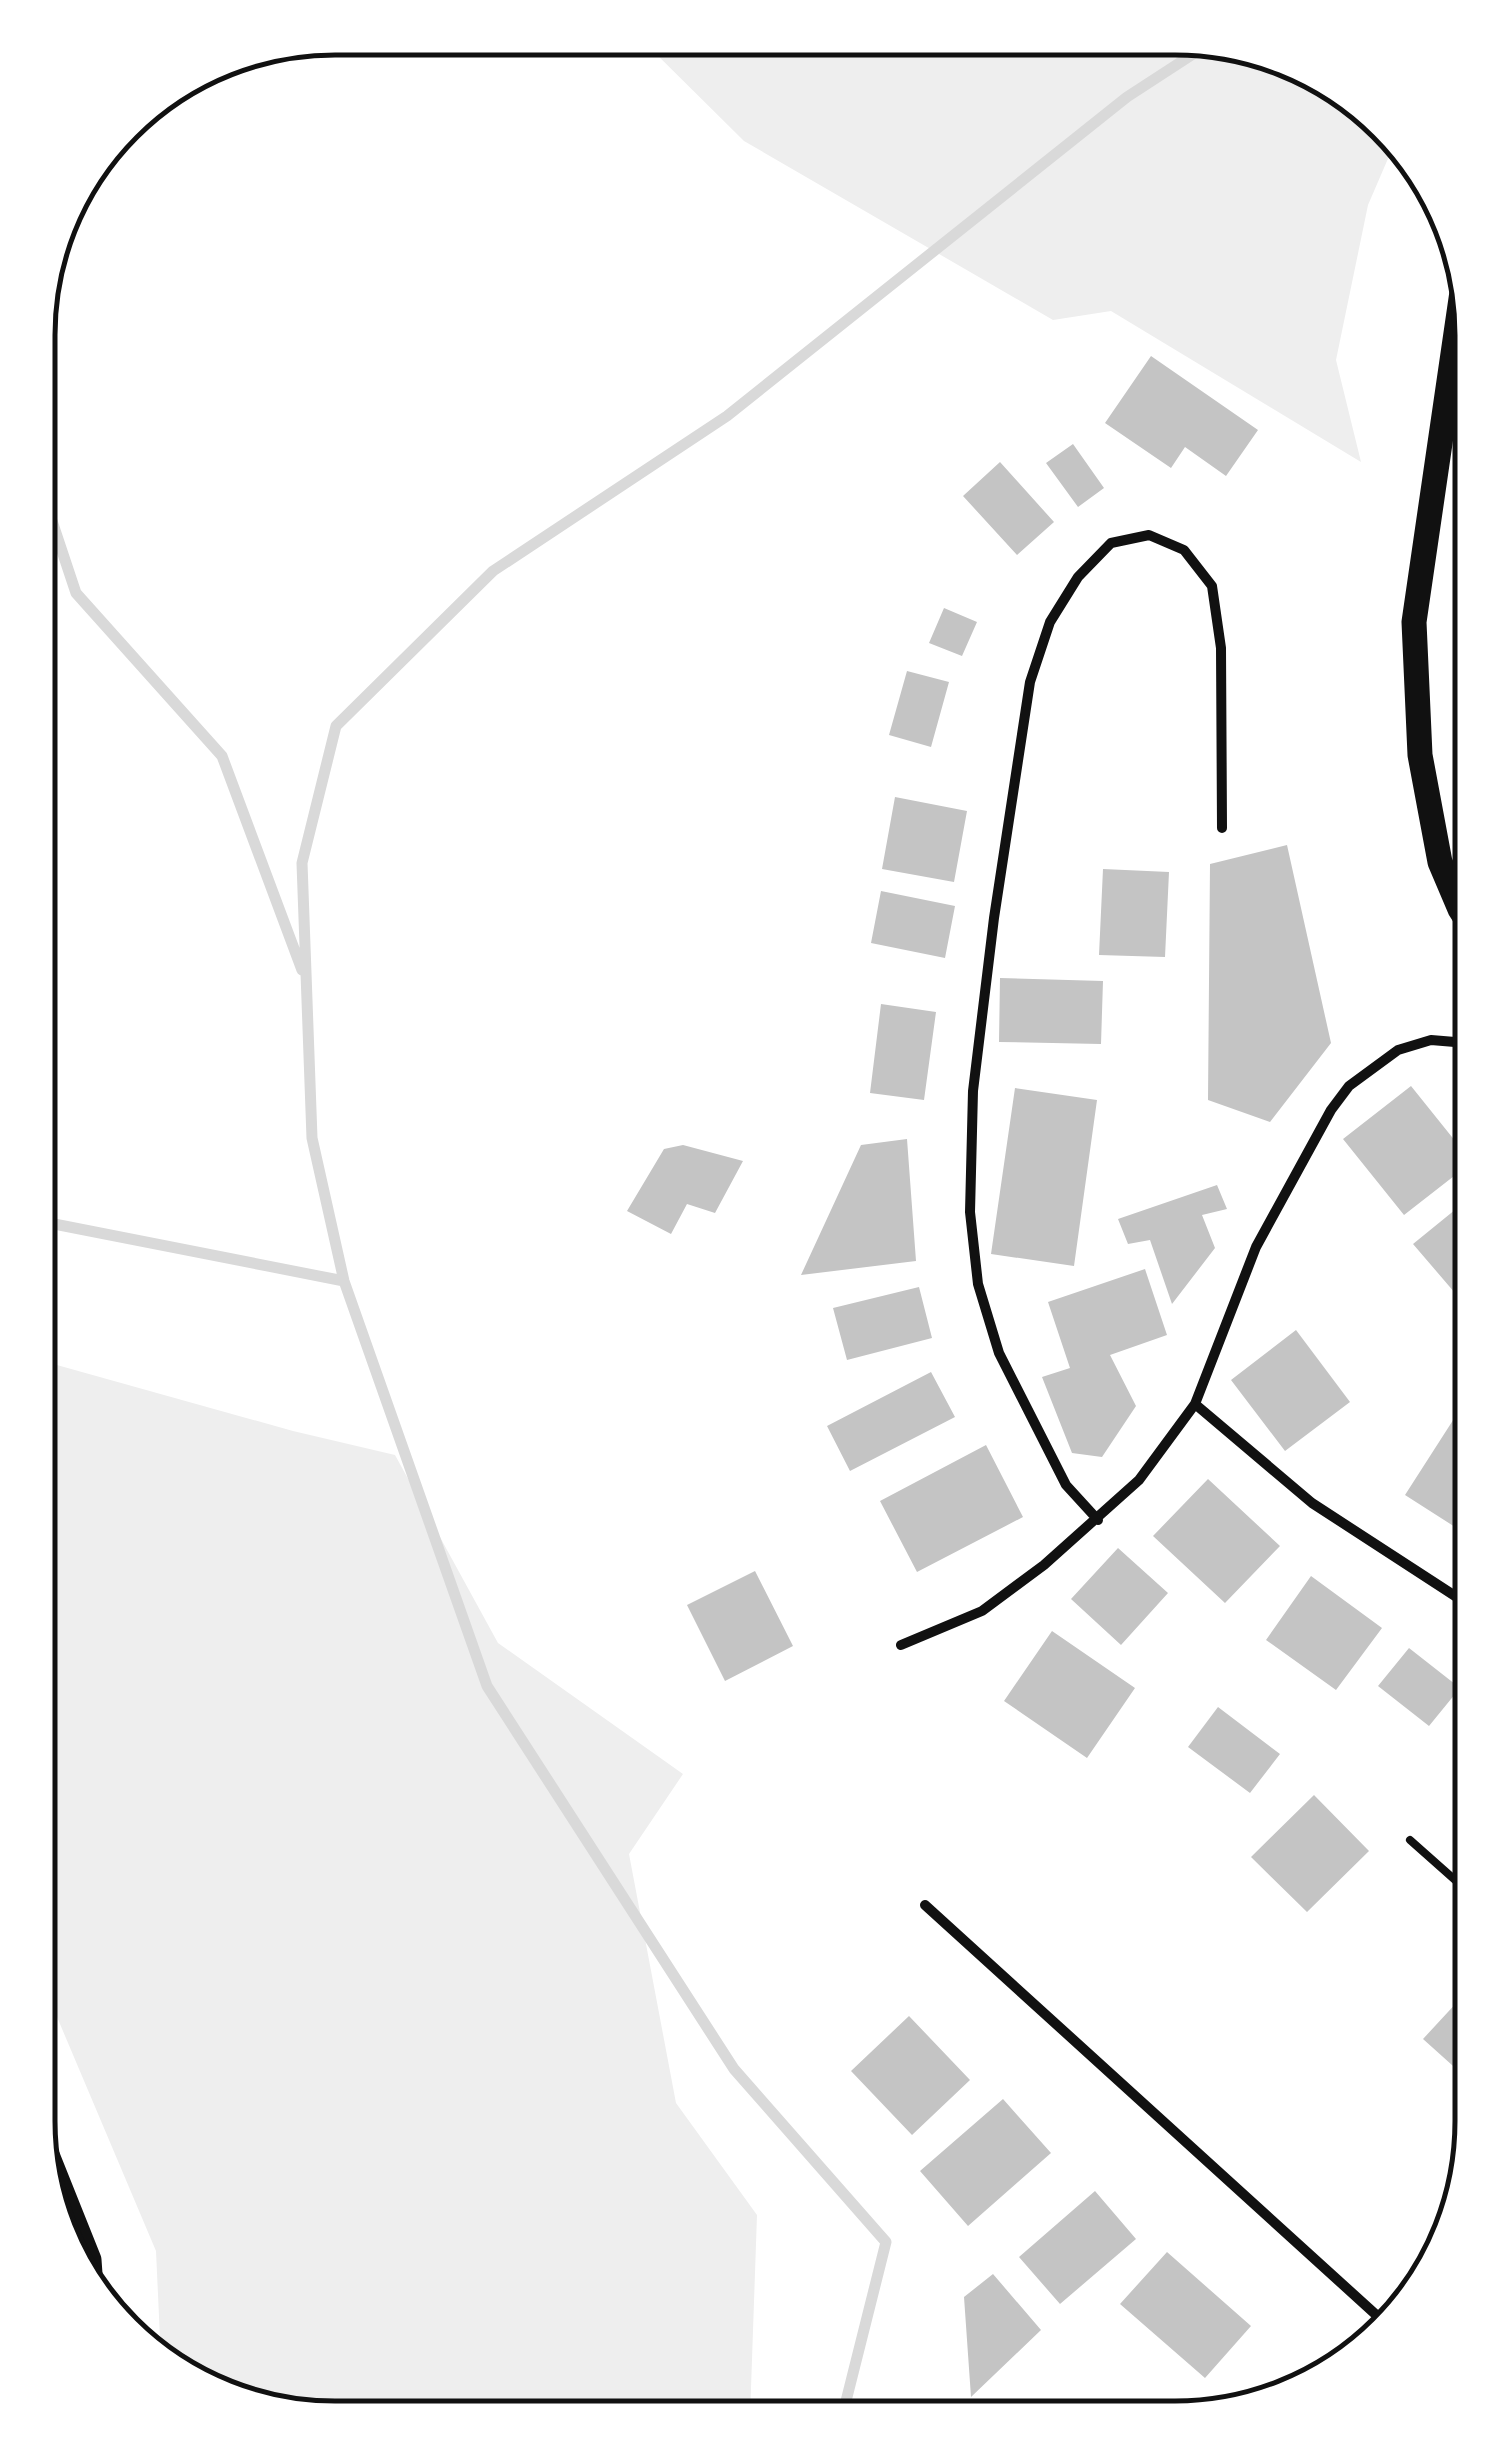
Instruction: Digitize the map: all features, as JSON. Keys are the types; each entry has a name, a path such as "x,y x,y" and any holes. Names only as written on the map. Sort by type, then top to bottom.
{"main road":[{"path":"1455,334 1414,622 1420,755 1440,862 1455,892"}],"street":[{"path":"1098,1520 1066,1485 999,1353 978,1284 970,1212 973,1091 994,918 1030,682 1050,622 1078,577 1111,543 1150,535 1184,550 1212,586 1221,648 1222,828"},
{"path":"900,1646 982,1610 1098,1520 1139,1480 1195,1404 1256,1246 1331,1110 1350,1086 1398,1050 1431,1040 1455,1042"},
{"path":"1195,1404 1312,1503 1454,1595"},
{"path":"925,1905 1376,2315"}],"lane":[{"path":"1410,1840 1454,1878"}],"shaded area":[{"path":"657,55 1212,57 1282,76 1315,93 1345,113 1389,156 1368,205 1336,360 1361,462 1111,311 1053,320 744,141"},
{"path":"55,1364 293,1431 395,1455 498,1643 683,1774 629,1854 676,2103 757,2215 751,2401 335,2401 298,2399 263,2391 228,2380 160,2339 156,2251 55,2012"}],"building":[{"path":"1151,356 1258,430 1226,476 1185,447 1171,468 1105,423"},
{"path":"1073,444 1104,488 1078,507 1046,463"},
{"path":"1000,462 1054,522 1017,555 963,496"},
{"path":"944,608 977,622 962,656 929,643"},
{"path":"907,671 949,682 931,747 889,735"},
{"path":"895,797 967,811 954,882 882,869"},
{"path":"1287,845 1331,1043 1270,1122 1208,1100 1210,864"},
{"path":"1103,869 1169,872 1165,957 1099,955"},
{"path":"881,891 955,906 945,958 871,943"},
{"path":"1000,978 1103,981 1101,1044 999,1042"},
{"path":"881,1004 936,1012 924,1100 870,1093"},
{"path":"1411,1086 1455,1140 1455,1176 1404,1215 1343,1139"},
{"path":"1015,1088 1097,1100 1074,1266 991,1254"},
{"path":"907,1139 916,1261 801,1275 861,1145"},
{"path":"683,1145 743,1161 715,1213 687,1204 671,1234 627,1211 664,1149"},
{"path":"1217,1185 1227,1209 1202,1215 1215,1248 1172,1304 1150,1240 1128,1244 1118,1219"},
{"path":"1455,1210 1454,1292 1413,1244"},
{"path":"1145,1269 1167,1335 1110,1355 1136,1406 1102,1457 1072,1453 1042,1377 1070,1368 1048,1302"},
{"path":"919,1287 932,1338 847,1360 833,1308"},
{"path":"1296,1330 1350,1402 1285,1451 1231,1380"},
{"path":"931,1372 955,1417 850,1471 827,1426"},
{"path":"1454,1418 1454,1527 1405,1495"},
{"path":"986,1445 1023,1517 917,1572 880,1501"},
{"path":"1208,1479 1280,1546 1225,1603 1153,1536"},
{"path":"1118,1548 1168,1593 1121,1645 1071,1599"},
{"path":"755,1571 793,1646 725,1681 687,1605"},
{"path":"1311,1576 1382,1628 1336,1690 1266,1640"},
{"path":"1052,1631 1135,1688 1087,1758 1004,1701"},
{"path":"1409,1648 1454,1683 1454,1695 1429,1726 1378,1686"},
{"path":"1218,1707 1280,1754 1250,1793 1188,1747"},
{"path":"1314,1795 1369,1851 1307,1912 1251,1857"},
{"path":"1454,2005 1454,2067 1423,2039"},
{"path":"909,2016 970,2080 912,2135 851,2071"},
{"path":"1003,2099 1051,2153 968,2226 920,2171"},
{"path":"1095,2191 1136,2239 1060,2304 1019,2257"},
{"path":"1167,2252 1251,2326 1205,2378 1120,2304"},
{"path":"993,2274 1041,2330 971,2397 964,2297"}],"waterway":[{"path":"846,2401 886,2242 734,2069 487,1686 344,1281 312,1138 302,863 336,726 493,571 727,416 1127,97 1190,56"},
{"path":"55,530 76,593 222,756 302,970"},
{"path":"55,1224 344,1281"}]}
